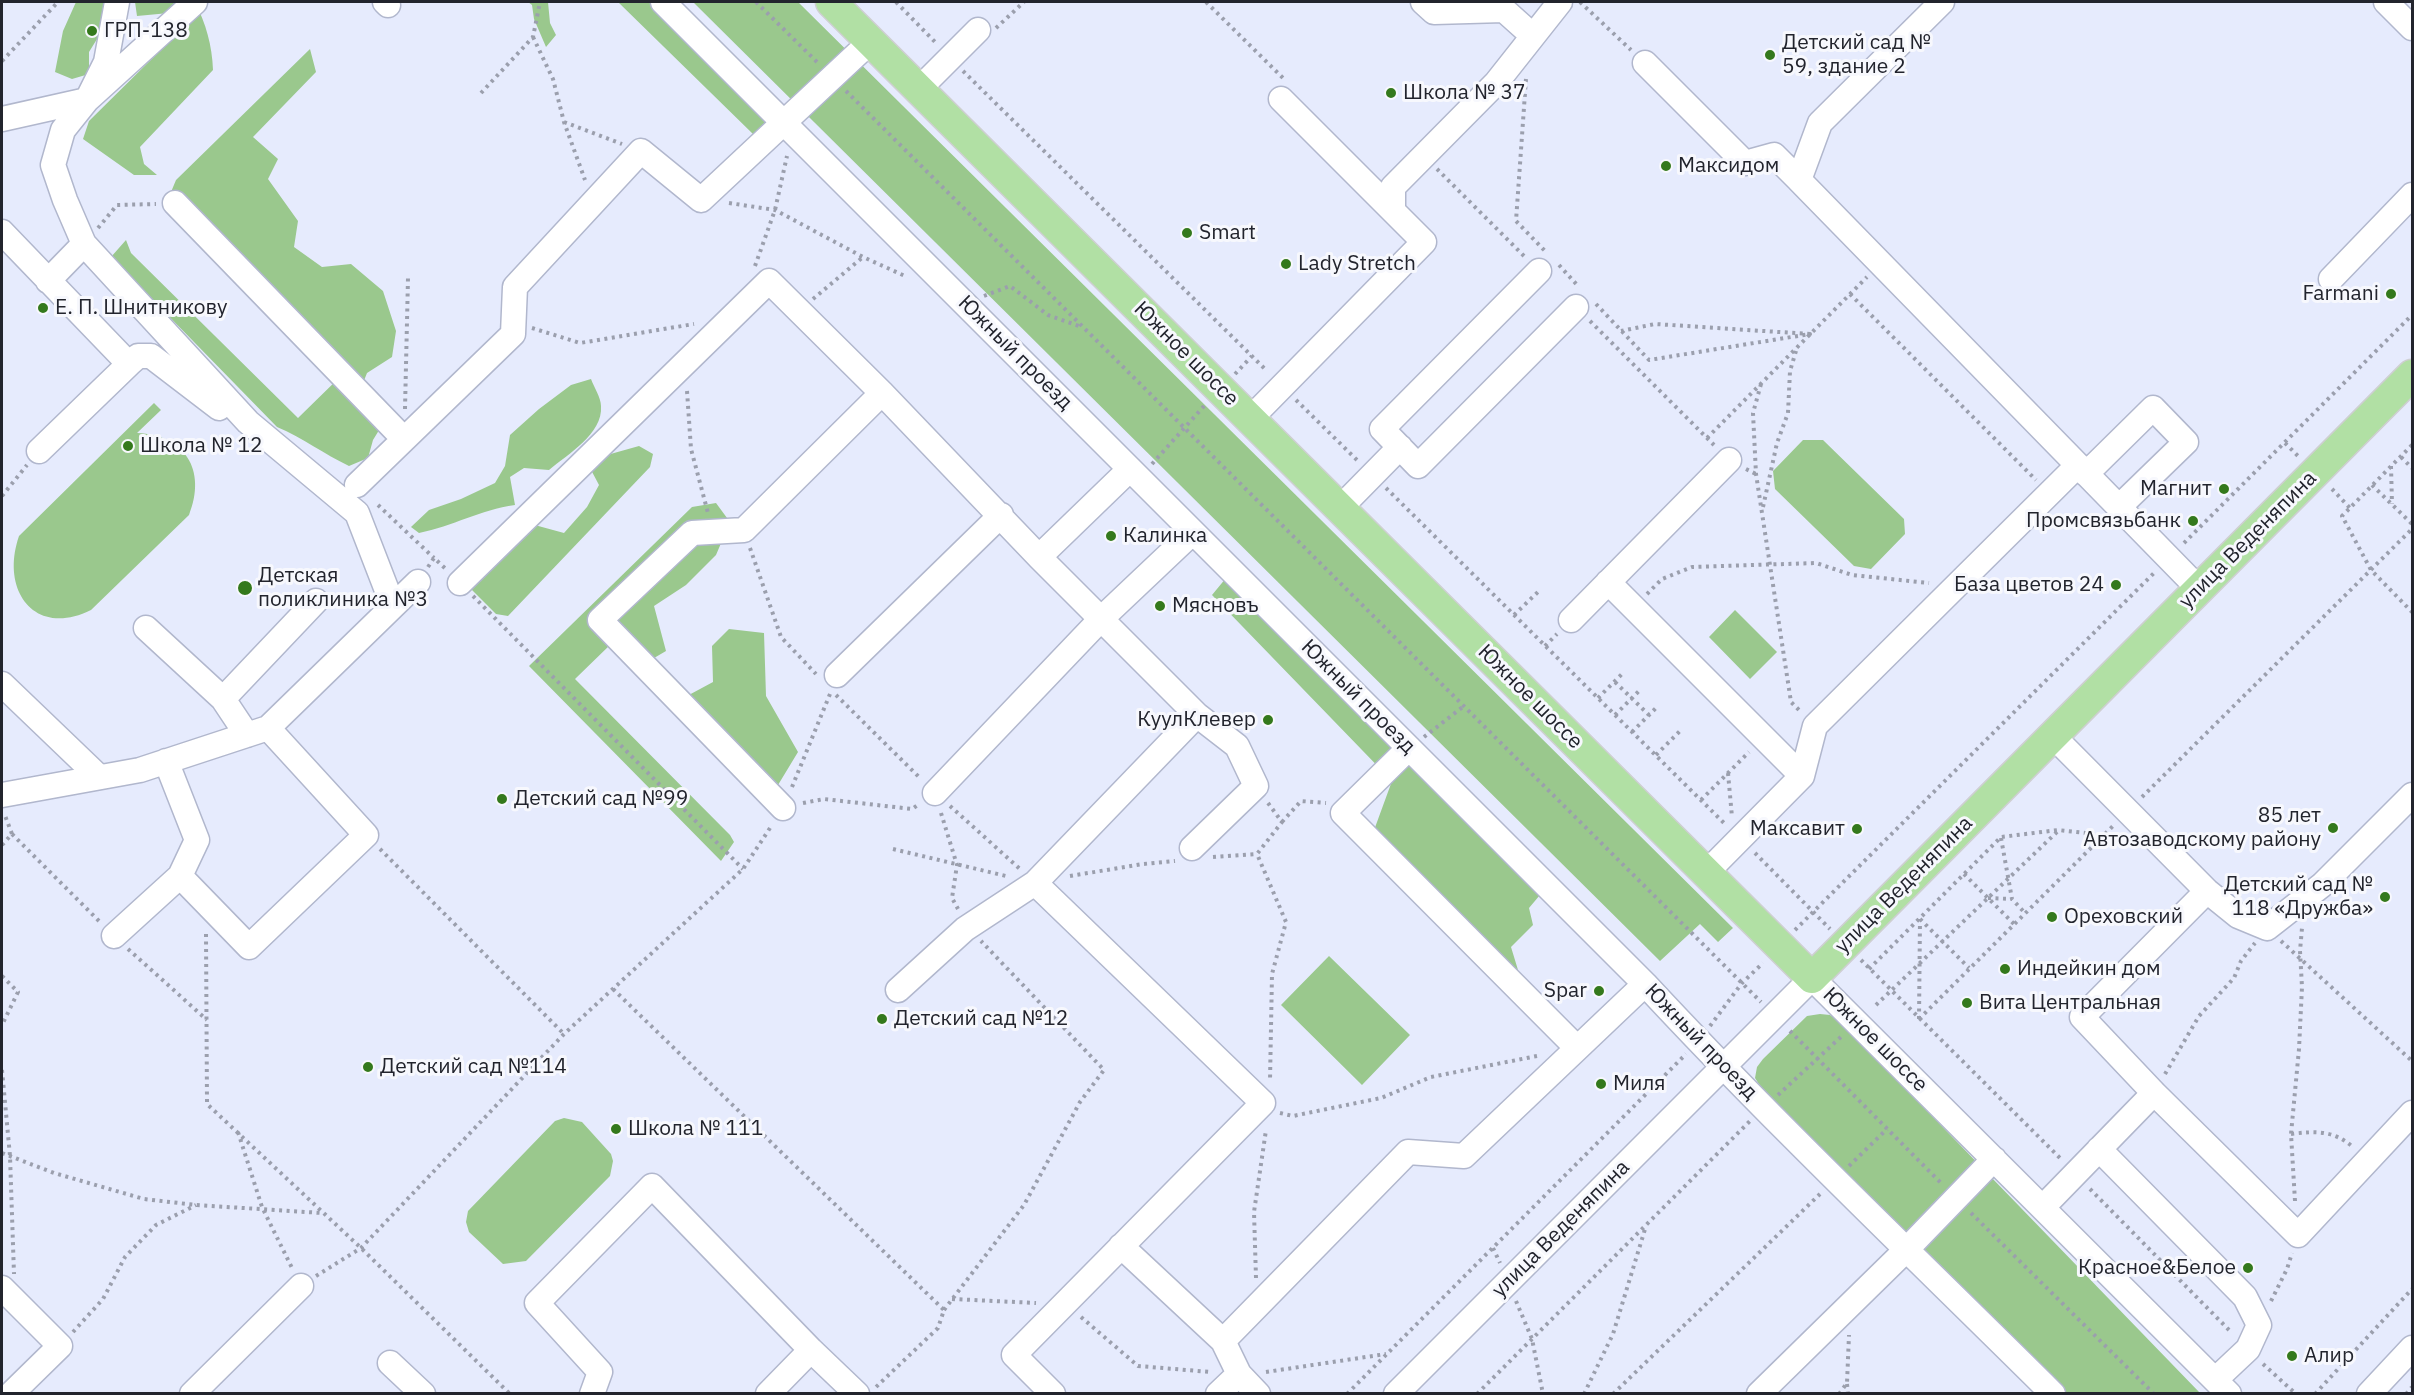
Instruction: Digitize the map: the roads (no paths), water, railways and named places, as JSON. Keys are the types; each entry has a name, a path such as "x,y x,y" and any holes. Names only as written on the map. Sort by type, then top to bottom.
{"main road":[{"name":"Южное шоссе","path":"831,2 1812,978"},
{"name":"улица Веденяпина","path":"1812,978 2412,375"}],"street":[{"path":"117,2 106,63 87,99 63,130 53,165 84,244 248,422 357,513 393,606"},
{"path":"2,119 87,99 195,2"},
{"name":"Южный проезд","path":"663,2 1645,984 1723,1068 2053,1394"},
{"path":"1423,2 1434,12 1504,10 1533,36"},
{"path":"1393,211 1393,187 1496,83 1560,2"},
{"path":"1799,180 1820,123 1942,2"},
{"path":"2386,2 2412,28"},
{"path":"919,89 978,30"},
{"path":"357,485 513,334 515,287 641,151 701,200 788,127 832,77 871,41"},
{"path":"1645,63 1744,163 1774,155 2199,589"},
{"path":"1251,418 1424,242 1281,99"},
{"path":"2331,279 2412,195"},
{"path":"175,203 404,439"},
{"path":"2,232 129,364"},
{"path":"48,281 84,244"},
{"path":"1548,263 1382,429 1418,466 1582,298"},
{"path":"460,583 769,281 882,393 1039,557 1197,715 1237,746 1256,786 1193,855"},
{"path":"39,451 138,356 151,356 230,415 248,422"},
{"path":"783,808 600,620 692,533 744,530 882,393"},
{"path":"1706,873 1802,776 1815,726 2049,493 2082,469 2153,408 2186,442 2119,507"},
{"path":"1341,507 1400,447"},
{"path":"1571,620 1729,460"},
{"path":"1039,557 1135,474"},
{"path":"827,675 1001,515"},
{"path":"935,793 1101,619 1193,532"},
{"path":"2,795 140,770 257,732 418,582"},
{"path":"1608,582 1802,776"},
{"path":"223,699 316,601"},
{"path":"146,628 366,835 249,947 180,876"},
{"path":"2,684 99,777"},
{"path":"898,990 967,927 1035,882 1197,715"},
{"path":"2053,736 2207,891 2238,916 2267,928 2312,892 2412,795"},
{"path":"1409,748 1343,813 1577,1048"},
{"path":"114,936 180,876 197,840 166,761"},
{"path":"1035,882 1266,1107 1121,1246 1014,1355 1053,1394"},
{"path":"2207,891 2082,1017 2154,1093 2298,1235 2412,1113"},
{"name":"улица Веденяпина","path":"1396,1394 1812,978"},
{"name":"Южное шоссе","path":"1812,978 2222,1387"},
{"path":"1223,1341 1408,1152 1464,1156 1645,984"},
{"path":"2043,1207 2154,1093"},
{"path":"2099,1149 2245,1297 2259,1325 2248,1349 2222,1387"},
{"path":"1759,1394 1957,1199 1994,1159"},
{"path":"592,1394 600,1372 537,1303 652,1186 811,1350 857,1394"},
{"path":"1121,1246 1223,1341 1239,1374 1258,1394"},
{"path":"192,1394 301,1286"},
{"path":"8,1294 60,1346 10,1394"},
{"path":"2369,1394 2412,1348"},
{"path":"768,1394 811,1350"},
{"path":"390,1363 423,1394"},
{"path":"1218,1394 1239,1374"}],"place":[{"name":"ГРП-138","path":"92,31"},
{"name":"Детский сад № 59, здание 2","path":"1770,55"},
{"name":"Школа № 37","path":"1391,93"},
{"name":"Максидом","path":"1666,166"},
{"name":"Smart","path":"1187,233"},
{"name":"Lady Stretch","path":"1286,264"},
{"name":"Farmani","path":"2391,294"},
{"name":"Е. П. Шнитникову","path":"43,308"},
{"name":"Школа № 12","path":"128,446"},
{"name":"Магнит","path":"2224,489"},
{"name":"Промсвязьбанк","path":"2193,521"},
{"name":"Калинка","path":"1111,536"},
{"name":"База цветов 24","path":"2116,585"},
{"name":"Детская поликлиника №3","path":"245,588"},
{"name":"Мясновъ","path":"1160,606"},
{"name":"КуулКлевер","path":"1268,720"},
{"name":"Детский сад №99","path":"502,799"},
{"name":"85 лет Автозаводскому району","path":"2333,828"},
{"name":"Максавит","path":"1857,829"},
{"name":"Детский сад № 118 «Дружба»","path":"2385,897"},
{"name":"Ореховский","path":"2052,917"},
{"name":"Индейкин дом","path":"2005,969"},
{"name":"Spar","path":"1599,991"},
{"name":"Вита Центральная","path":"1967,1003"},
{"name":"Детский сад №12","path":"882,1019"},
{"name":"Детский сад №114","path":"368,1067"},
{"name":"Миля","path":"1601,1084"},
{"name":"Школа № 111","path":"616,1129"},
{"name":"Красное&Белое","path":"2248,1268"},
{"name":"Алир","path":"2292,1356"}]}
